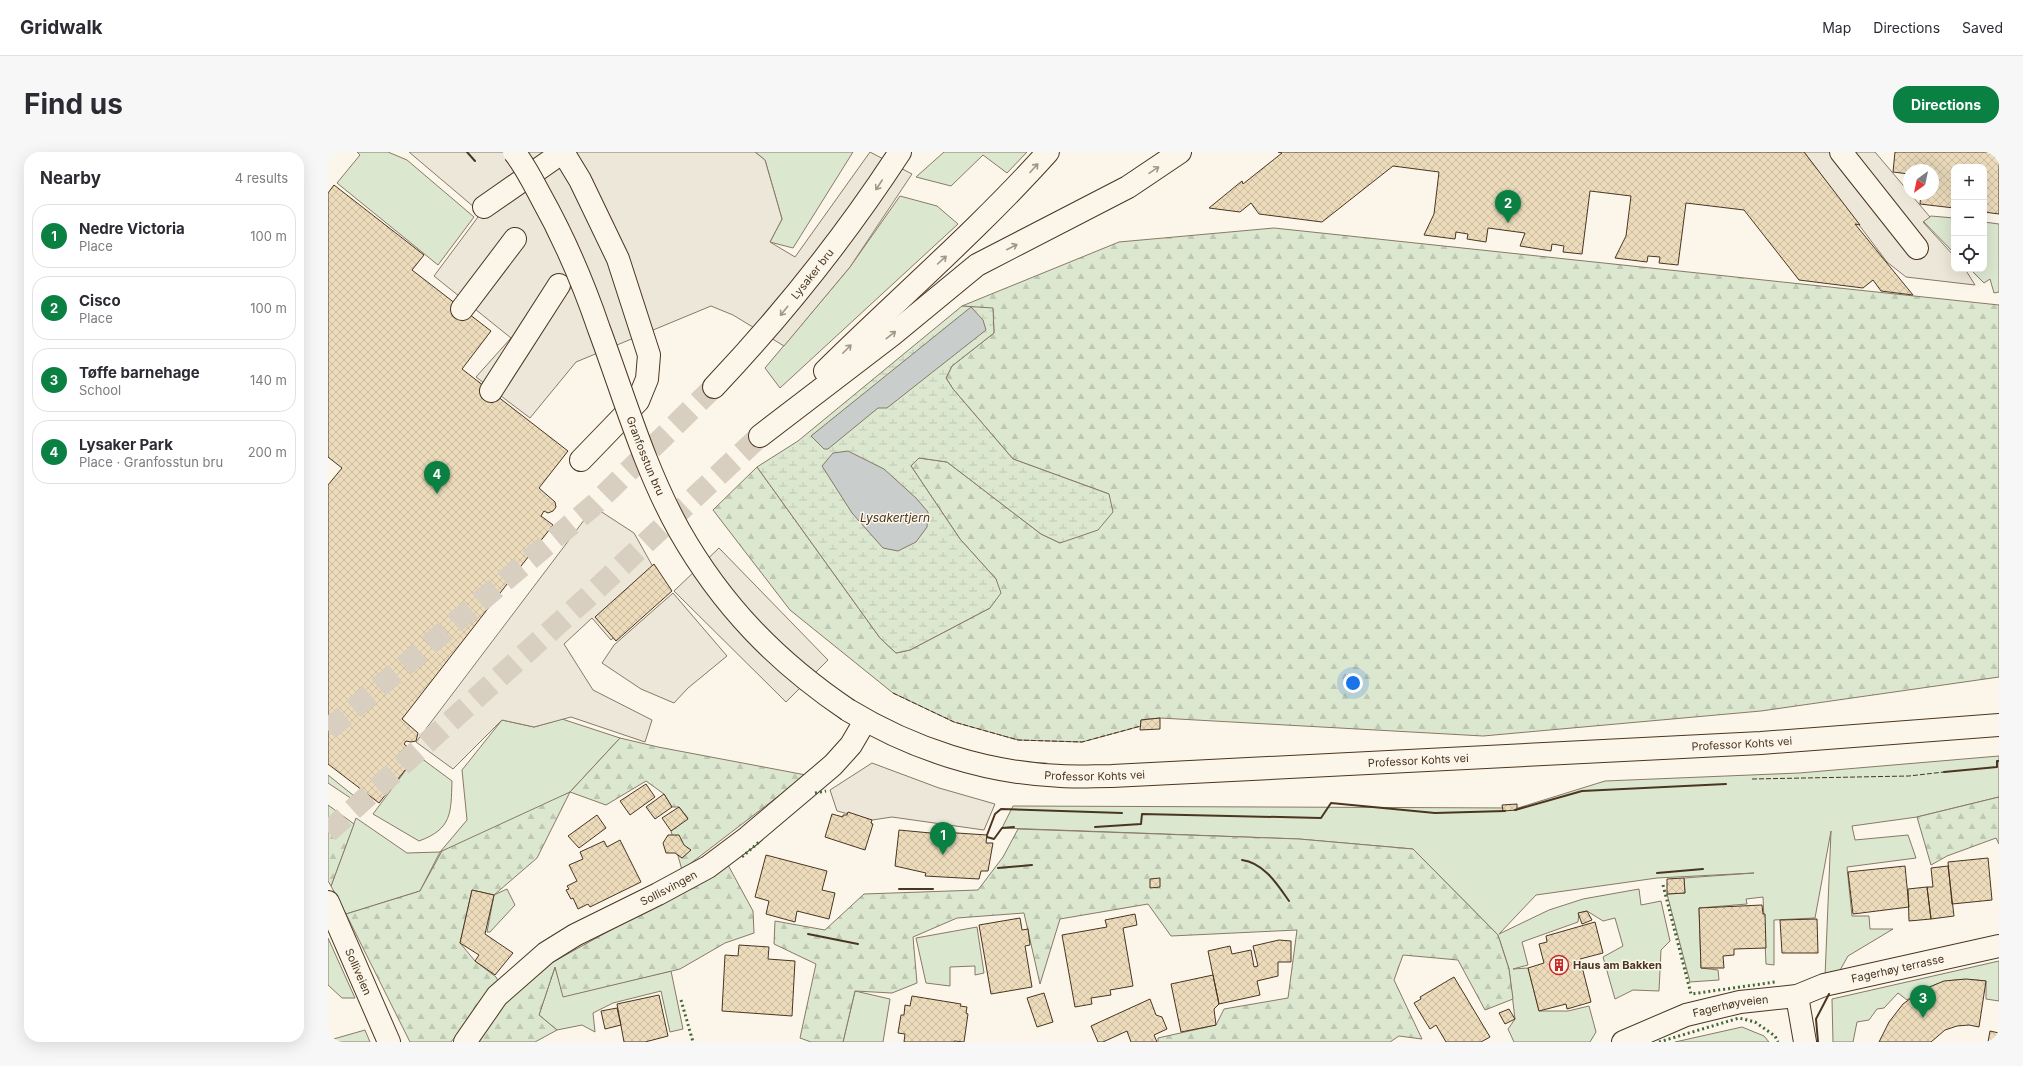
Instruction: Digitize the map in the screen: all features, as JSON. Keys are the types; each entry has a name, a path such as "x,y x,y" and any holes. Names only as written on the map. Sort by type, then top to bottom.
{"main road":[{"name":"Granfosstun bru","path":"514,152 536,187 569,252 590,303 648,462 679,529 698,560 744,622 766,646 793,670 857,716"},
{"path":"484,207 563,152 580,180 618,259 649,355 647,379 638,401 581,460"},
{"name":"Lysaker bru","path":"714,387 782,314 824,261 872,195 900,152"},
{"path":"1048,152 956,247 879,317 760,436 892,335 977,265 1128,187 1180,152"},
{"path":"1841,152 1918,248"},
{"path":"462,309 515,239"},
{"path":"491,391 559,285"},
{"name":"Professor Kohts vei","path":"857,716 905,740 941,754 977,764 1018,772 1061,776 1112,776 1761,744 1999,725"},
{"name":"Sollisvingen","path":"464,1042 497,996 546,953 575,935 658,894 708,867 748,837 833,765 851,745 857,716"},
{"name":"Solliveien","path":"328,902 389,1042"},
{"name":"Fagerhøy terrasse","path":"1797,996 1824,985 1848,982 1999,946"},
{"path":"1797,996 1804,1042"},
{"name":"Fagerhøyveien","path":"1623,1042 1686,1015 1740,1002 1797,996"}],"green space":[{"path":"357,152 388,152 407,160 474,217 438,265 337,183 360,155"},
{"path":"755,152 853,152 793,248 770,242 782,219 765,160"},
{"path":"944,152 1027,152 1007,173 983,155 951,186 916,177"},
{"path":"900,196 937,206 958,224 780,388 765,368 850,267"},
{"path":"1931,216 1951,218 1951,250 1923,221"},
{"path":"1987,222 1999,224 1999,292 1994,293 1990,279 1984,283 1973,272 1987,272"},
{"path":"1274,228 1999,305 1999,677 1761,711 1483,736 1160,718 1141,720 1141,726 1082,742 1018,740 954,722 893,693 790,610 713,510 757,467 880,638 896,653 910,650 990,608 996,579 960,539 911,466 919,458 947,462 1041,534 1060,543 1109,494 1013,459 953,389 946,378 952,366 994,333 993,309 962,306 1119,242"},
{"path":"962,306 993,308 994,333 952,366 946,378 953,389 1013,459 1109,494 1113,512 1098,530 1060,543 1041,534 947,462 919,458 911,466 960,539 996,579 1001,593 990,608 910,650 896,653 880,638 757,467 798,441"},
{"path":"562,719 620,738 570,792 530,815 440,852 467,820 462,770 502,720 534,727"},
{"path":"620,738 658,747 806,775 682,870 671,831 688,818 679,807 672,807 664,794 646,781 606,805 570,792"},
{"path":"417,755 452,781 451,802 448,818 438,831 419,841 373,814"},
{"path":"1999,756 1999,797 1917,817 1852,826 1855,840 1908,835 1916,858 1847,867 1852,916 1869,916 1870,929 1893,929 1848,956 1839,972 1825,977 1831,831 1815,918 1774,920 1774,965 1766,964 1763,897 1746,899 1747,904 1699,908 1701,968 1718,970 1719,980 1690,982 1667,894 1685,893 1684,878 1754,873 1657,878 1536,895 1499,934 1549,910 1583,899 1639,889 1641,905 1661,901 1670,941 1661,950 1659,991 1633,990 1615,999 1603,957 1623,946 1615,918 1603,921 1587,911 1579,913 1578,922 1522,942 1528,965 1513,969 1528,968 1539,1011 1568,1011 1589,1006 1596,1032 1590,1042 1514,1042 1508,1029 1515,1019 1509,969 1498,935 1413,849 1299,839 1002,828 1013,806 1518,808 1605,781 1799,773"},
{"path":"328,775 369,808 367,809 328,783"},
{"path":"570,792 537,858 494,895 472,890 460,943 475,961 496,977 499,983 451,1042 410,1042 346,914 420,891 442,851"},
{"path":"1999,797 1999,844 1996,838 1947,856 1931,865 1917,817"},
{"path":"328,805 354,824 331,886 328,881"},
{"path":"356,818 407,853 440,852 420,891 346,914 331,886"},
{"path":"1018,829 1299,839 1413,849 1498,935 1509,969 1513,999 1485,1010 1458,960 1403,955 1394,980 1422,1039 1399,1036 1390,1042 1158,1042 1158,1038 1216,1025 1224,1009 1288,998 1297,930 1171,936 1148,904 1060,919 1040,984 1024,913 957,918 913,937 917,983 892,993 855,991 843,1042 811,1042 800,1038 816,964 774,944 775,921 825,930 864,894 978,890 1003,857"},
{"path":"728,865 753,911 754,933 725,943 680,969 563,997 555,967 539,1015 557,1030 535,1042 474,1042 496,1011 553,962"},
{"path":"507,889 515,905 490,932 487,932 494,895"},
{"path":"977,927 984,973 975,975 975,966 950,967 950,986 926,983 916,938"},
{"path":"328,938 355,998 342,998 328,985"},
{"path":"1999,961 1999,1001 1986,999 1986,981 1974,980 1954,980 1945,982 1927,988 1907,1000 1898,993 1884,1008 1877,1009 1869,1020 1857,1022 1853,1042 1833,1042 1832,999"},
{"path":"555,967 564,996 671,971 683,1029 670,1032 661,991 613,1003 593,1013 595,1032 582,1025 557,1030 539,1015"},
{"path":"855,991 890,999 883,1042 843,1042"},
{"path":"1742,1027 1764,1036 1769,1042 1675,1042"},
{"path":"365,1030 370,1042 331,1042 330,1040"}],"shaded area":[{"path":"409,152 755,152 765,160 782,219 770,242 795,257 870,152 912,174 850,267 784,346 733,315 711,306 576,362 530,418 476,377 511,338 434,276 481,213"},
{"path":"1804,152 1875,152 1903,185 1903,200 1916,200 1930,217 1923,222 1951,253 1951,272 1967,272 1975,285 1906,277 1887,262"},
{"path":"594,507 634,533 666,590 611,640 592,618 564,644 593,690 652,720 645,742 571,717 534,727 502,720 453,769 416,742"},
{"path":"719,548 828,660 786,702 674,591"},
{"path":"673,593 727,656 688,688 674,703 641,689 602,663 614,645"},
{"path":"872,763 939,788 995,804 984,830 892,817 872,820 837,811 830,790"}],"water":[{"path":"971,307 983,320 986,330 887,408 878,408 828,449 824,449 811,436"},
{"name":"Lysakertjern","path":"848,451 884,469 916,498 928,512 927,527 916,542 898,551 883,548 852,513 822,466 833,453"}],"building":[{"path":"1278,152 1804,152 1860,225 1855,224 1913,295 1881,291 1873,280 1863,288 1799,280 1744,210 1686,203 1678,265 1659,263 1660,257 1648,256 1647,262 1615,258 1626,236 1631,196 1590,191 1582,254 1563,252 1564,246 1552,244 1551,251 1520,246 1525,233 1488,228 1486,242 1467,239 1468,234 1456,232 1455,239 1424,235 1434,214 1439,172 1393,166 1322,222 1259,214 1251,203 1240,212 1209,208 1242,181 1243,184 1282,153"},
{"path":"1895,152 1999,152 1999,214 1987,212 1987,164 1951,164 1951,208 1920,204 1920,200 1939,200 1939,164 1903,164 1903,173 1893,172"},
{"path":"334,185 424,255 412,270 491,331 462,369 568,451 539,488 555,502 556,507 553,511 548,513 544,511 541,516 553,525 402,719 418,733 416,741 406,741 404,744 417,755 379,803 328,764 328,485 342,468 328,457 328,193"},
{"path":"654,564 672,591 616,641 595,617"},
{"path":"1160,718 1160,729 1140,730 1141,720"},
{"path":"646,784 655,797 630,815 620,801"},
{"path":"664,794 672,807 655,819 646,807"},
{"path":"1517,804 1517,810 1503,811 1502,805"},
{"path":"679,807 688,819 671,831 662,818"},
{"path":"848,812 872,820 871,823 873,824 865,850 825,837 832,814 843,817 843,815 847,815"},
{"path":"597,815 606,828 579,848 568,836"},
{"path":"899,830 941,834 942,832 987,835 986,843 993,843 988,871 981,871 979,879 925,876 926,873 895,866"},
{"path":"668,835 679,835 684,845 691,850 682,858 675,853 666,853 663,843"},
{"path":"620,840 641,882 590,907 588,904 578,909 573,898 571,899 566,890 569,889 567,886 577,881 569,865 583,859 580,852 604,841 607,847"},
{"path":"766,855 827,871 822,890 835,893 829,919 797,911 795,922 766,914 769,901 755,897"},
{"path":"1988,858 1992,900 1952,904 1948,862"},
{"path":"1905,866 1909,907 1853,914 1848,872"},
{"path":"1948,866 1954,916 1931,919 1927,887 1933,887 1931,868"},
{"path":"1160,878 1160,887 1150,888 1150,879"},
{"path":"1684,878 1685,893 1667,894 1667,879"},
{"path":"1927,887 1931,919 1909,921 1908,889"},
{"path":"472,890 494,895 485,934 513,953 495,975 475,961 479,955 460,943"},
{"path":"1762,905 1763,914 1765,914 1766,948 1734,949 1734,955 1723,956 1724,968 1701,968 1699,908"},
{"path":"1587,911 1592,920 1582,924 1578,913"},
{"path":"1135,914 1137,925 1123,928 1133,986 1110,990 1111,995 1091,998 1092,1004 1075,1007 1062,935 1107,927 1105,920"},
{"path":"1020,918 1022,930 1028,929 1030,945 1025,946 1032,987 991,994 979,925"},
{"path":"1817,919 1818,953 1782,953 1780,920"},
{"name":"Haus am Bakken","path":"1595,922 1603,953 1580,959 1591,1002 1567,1009 1566,1004 1539,1011 1528,968 1544,963 1539,944 1547,942 1546,936"},
{"path":"1279,940 1291,941 1291,962 1278,962 1278,976 1257,981 1260,995 1219,1004 1208,951 1230,946 1232,954 1251,950 1254,967 1258,966 1253,946"},
{"path":"739,945 769,947 768,959 795,961 792,1016 722,1011 725,955 738,956"},
{"path":"1213,975 1219,1004 1214,1009 1216,1025 1181,1032 1171,984"},
{"path":"1454,977 1490,1037 1481,1042 1446,1042 1436,1025 1430,1029 1414,1003 1421,999 1420,997"},
{"path":"1966,979 1986,981 1979,1027 1969,1025 1957,1026 1945,1030 1931,1042 1879,1042 1889,1022 1903,1004 1922,990 1944,981"},
{"path":"1044,993 1053,1022 1037,1027 1027,998"},
{"path":"659,995 668,1036 645,1042 624,1042 617,1004"},
{"path":"912,996 961,1004 960,1006 967,1007 966,1013 968,1014 964,1042 904,1042 905,1034 898,1033 901,1015 904,1015 905,1005 910,1006"},
{"path":"1150,999 1156,1015 1162,1017 1167,1029 1154,1035 1157,1042 1131,1042 1127,1031 1103,1042 1098,1042 1091,1026"},
{"path":"617,1008 621,1025 605,1029 601,1011"},
{"path":"1509,1009 1515,1019 1505,1024 1499,1013"},
{"path":"1990,1031 1999,1033 1999,1042 1988,1042"}],"tunnel":[{"path":"328,730 594,505 714,387"},
{"path":"328,832 589,596 760,436"}],"hedge":[{"path":"815,793 826,791"},
{"path":"742,857 759,842"},
{"path":"1663,885 1691,994 1775,982"},
{"path":"681,1000 693,1042"},
{"path":"1659,1042 1739,1018 1755,1022 1775,1036 1778,1042"}],"fence":[{"path":"893,693 954,722 1018,740 1082,742 1141,726"},
{"path":"1752,779 1909,776 1944,772"}],"wall":[{"path":"467,152 475,161"},
{"path":"1944,772 1997,767 1997,761 1999,761"},
{"path":"1515,810 1582,791 1726,784"},
{"path":"1095,827 1141,824 1142,814 1321,818 1331,803 1435,813 1505,811"},
{"path":"987,835 995,814 1001,809 1122,813"},
{"path":"987,837 994,839 1002,828 1014,827"},
{"path":"1242,860 1257,865 1269,875 1289,901"},
{"path":"998,868 1032,865"},
{"path":"1657,873 1703,869"},
{"path":"899,889 933,889"},
{"path":"808,934 858,944"},
{"path":"1818,1042 1816,1019 1829,994"}],"place":[{"name":"Cisco","path":"1508,223"},
{"name":"Lysaker Park","path":"437,494"},
{"name":"Nedre Victoria","path":"943,855"},
{"name":"Haus am Bakken","path":"1559,965"},
{"name":"Tøffe barnehage","path":"1923,1018"}]}
